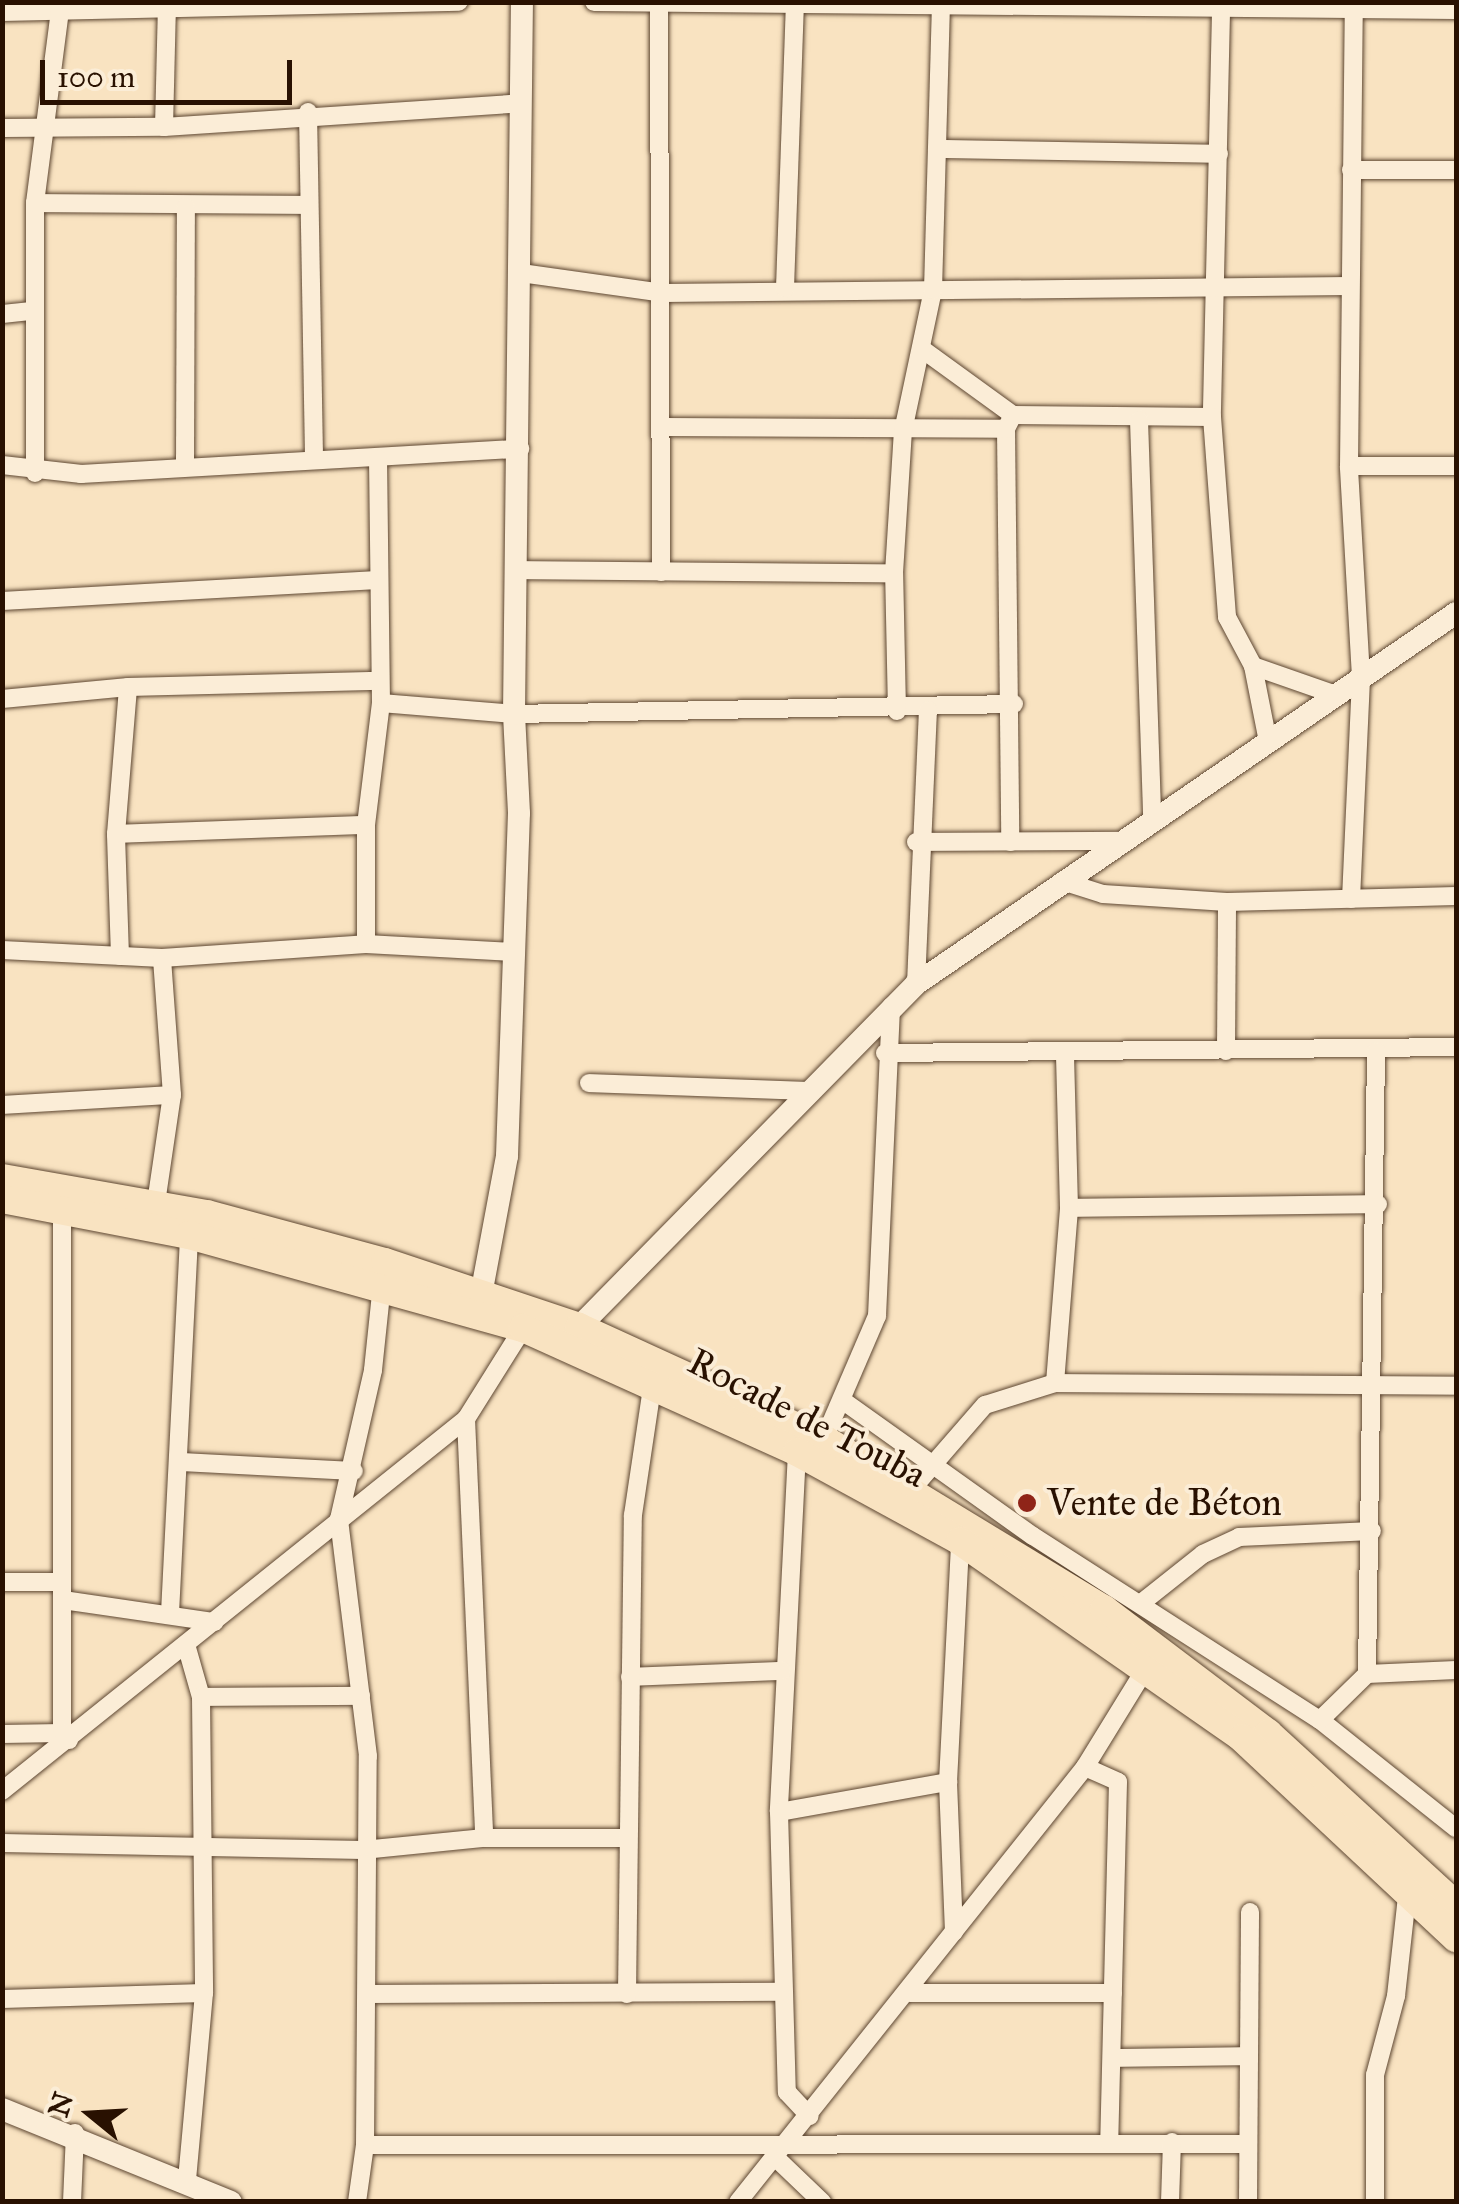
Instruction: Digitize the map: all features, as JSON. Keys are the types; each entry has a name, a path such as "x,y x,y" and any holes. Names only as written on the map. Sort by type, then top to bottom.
{"main road":[{"name":"Rocade de Touba","path":"2,1178 156,1203 480,1304 571,1336 824,1439 1104,1609 1268,1733 1456,1905"},
{"name":"Rocade de Touba","path":"2,1199 189,1234 382,1284 480,1304 523,1328 571,1336 960,1541 1146,1668 1256,1750 1408,1886 1456,1938"}],"street":[{"path":"2,12 61,7 459,2"},
{"path":"480,1304 507,1156 520,813 514,714 520,449 522,2"},
{"path":"594,2 1221,12 1354,7 1456,10"},
{"path":"785,288 794,4"},
{"path":"659,6 661,572"},
{"path":"897,711 894,573 903,431 933,290 940,149 941,6"},
{"path":"35,473 30,311 34,203 39,130 61,7"},
{"path":"1351,899 1361,677 1349,466 1354,7"},
{"path":"164,127 168,8"},
{"path":"1221,12 1219,291 1212,416 1227,617 1254,666 1268,742"},
{"path":"2,128 164,127 308,112 521,103"},
{"path":"308,112 314,459"},
{"path":"940,149 1219,154"},
{"path":"1352,170 1456,170"},
{"path":"34,203 186,208 308,205"},
{"path":"185,467 186,208"},
{"path":"521,273 663,293 785,288 1219,291 1349,286"},
{"path":"2,314 30,311"},
{"path":"922,349 1010,422 1014,704 1010,842"},
{"path":"663,427 903,431 1010,422 1212,416"},
{"path":"1139,420 1152,820"},
{"path":"2,465 35,473 520,449"},
{"path":"366,944 366,824 381,703 378,459"},
{"path":"1349,466 1456,466"},
{"path":"516,570 894,573"},
{"path":"2,601 378,580"},
{"path":"571,1336 806,1091 916,984 1062,880 1127,841 1333,694 1456,613"},
{"path":"1254,666 1333,694"},
{"path":"2,699 128,686 380,680"},
{"path":"120,956 116,834 128,686"},
{"path":"381,703 514,714 897,711 1014,704"},
{"path":"916,984 916,842 928,710"},
{"path":"116,834 366,824"},
{"path":"916,842 1127,841"},
{"path":"1062,880 1103,894 1227,902 1456,896"},
{"path":"1226,1051 1227,902"},
{"path":"2,950 162,958 366,944 513,952"},
{"path":"156,1203 172,1095 162,958"},
{"path":"824,1439 877,1316 885,1053 891,1006"},
{"path":"885,1053 1376,1051 1456,1047"},
{"path":"1055,1383 1069,1208 1065,1051"},
{"path":"1368,1674 1376,1386 1376,1051"},
{"path":"588,1082 806,1091"},
{"path":"2,1105 172,1095"},
{"path":"1069,1208 1378,1204"},
{"path":"62,1208 60,1591 66,1737"},
{"path":"170,1612 182,1462 189,1234"},
{"path":"357,2202 365,2145 368,1994 363,1850 368,1756 339,1520 354,1471 382,1284"},
{"path":"2,1791 66,1737 187,1648 466,1419 523,1328"},
{"path":"627,1994 632,1515 653,1380"},
{"path":"911,1490 985,1405 1055,1383 1456,1386"},
{"path":"842,1400 935,1460 1032,1536 1320,1720 1456,1828"},
{"path":"466,1419 484,1838"},
{"path":"797,1452 782,1671 779,1812 787,2092 809,2116"},
{"path":"182,1462 354,1471"},
{"path":"1140,1604 1203,1554 1239,1537 1372,1531"},
{"path":"954,1932 948,1782 960,1541"},
{"path":"2,1582 214,1622"},
{"path":"187,1648 201,1697 204,1993 187,2179"},
{"path":"738,2202 910,1993 1085,1767 1146,1668"},
{"path":"1320,1720 1368,1674 1456,1670"},
{"path":"630,1677 782,1671"},
{"path":"201,1697 361,1696"},
{"path":"2,1734 66,1737"},
{"path":"1085,1767 1118,1782 1110,2142"},
{"path":"779,1812 948,1782"},
{"path":"2,1843 363,1850 484,1838 627,1838"},
{"path":"1375,2202 1376,2074 1396,1996 1408,1886"},
{"path":"1248,2202 1250,1912"},
{"path":"368,1994 783,1992"},
{"path":"2,1999 204,1993"},
{"path":"910,1993 1113,1993"},
{"path":"1112,2058 1250,2056"},
{"path":"2,2110 75,2133 187,2179 231,2202"},
{"path":"72,2202 75,2133"},
{"path":"365,2145 781,2152 1110,2142 1247,2144"},
{"path":"1170,2202 1172,2142"},
{"path":"781,2152 822,2202"}],"place":[{"name":"Vente de Béton","path":"1027,1503"}]}
